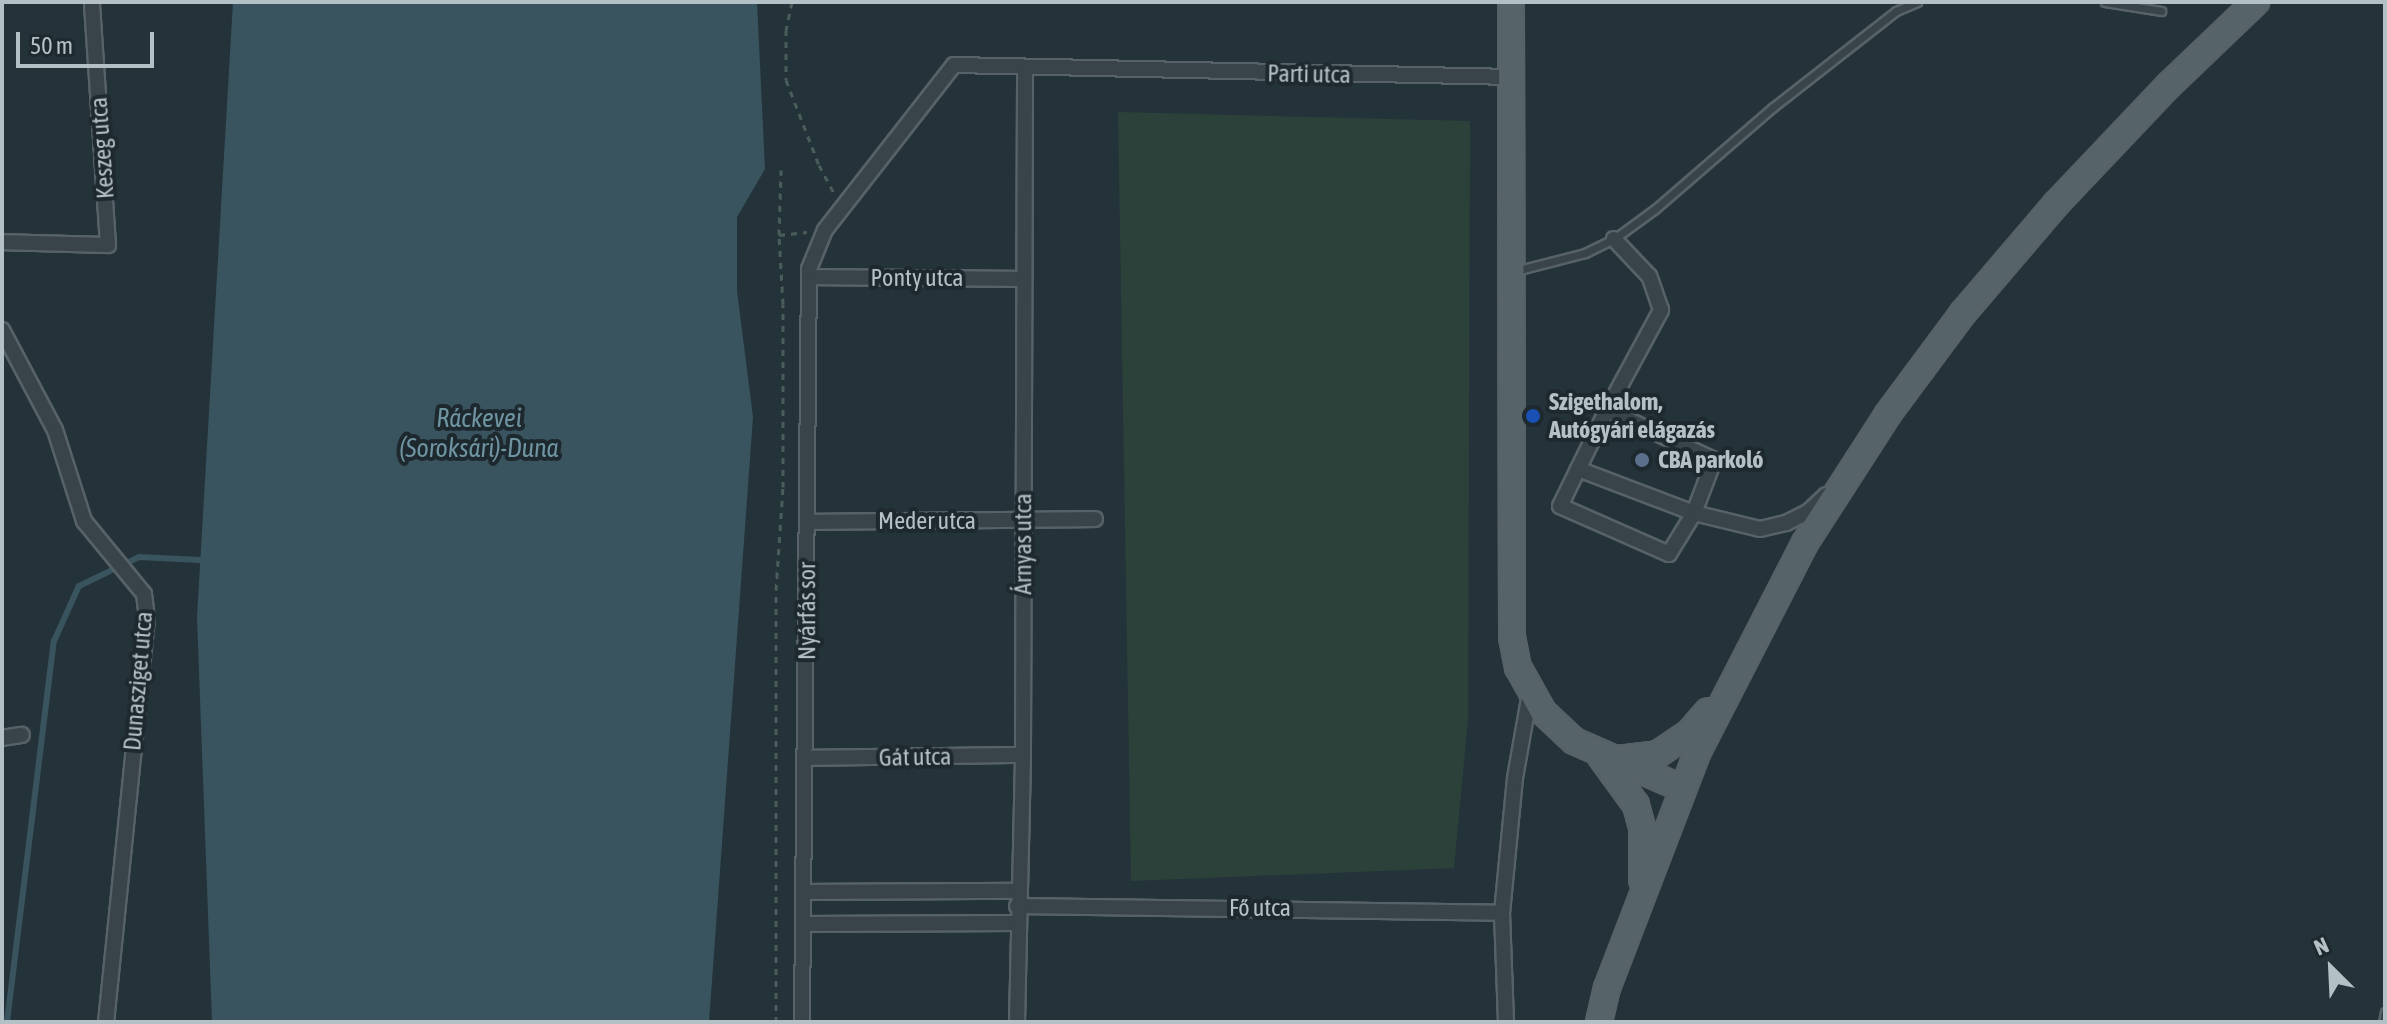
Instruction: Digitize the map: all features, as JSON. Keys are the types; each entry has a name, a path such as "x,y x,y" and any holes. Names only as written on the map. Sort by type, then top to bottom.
{"main road":[{"path":"1511,2 1512,637 1518,667 1530,693 1557,727 1599,755 1681,788"},
{"path":"1599,1022 1607,988 1681,788 1730,685 1805,543 1888,414 2018,247 2110,145 2256,2"},
{"path":"1599,755 1636,760 1658,754 1689,733 1730,685"},
{"path":"1599,755 1636,805 1642,827 1643,892"}],"street":[{"name":"Keszeg utca","path":"2,242 108,245 92,2"},
{"name":"Nyárfás sor","path":"802,1022 809,277 825,230 844,210 954,65 1025,67"},
{"name":"Parti utca","path":"1025,67 1512,77"},
{"name":"Árnyas utca","path":"1017,1022 1023,755 1025,67"},
{"path":"1607,410 1714,460 1694,513 1669,554 1560,506 1607,410 1661,310 1649,276 1614,239"},
{"name":"Ponty utca","path":"809,277 1024,279"},
{"name":"Dunasziget utca","path":"2,330 55,430 84,521 144,594 147,619 106,1022"},
{"path":"1578,469 1694,513 1760,529 1786,523 1808,512 1856,468"},
{"name":"Meder utca","path":"807,522 1095,519"},
{"path":"1506,1022 1502,913 1515,778 1530,693"},
{"path":"2,738 22,735"},
{"name":"Gát utca","path":"806,758 1023,755"},
{"name":"Fő utca","path":"804,892 1502,913"},
{"path":"803,924 1017,923"}],"lane":[{"path":"1513,271 1585,253 1614,239 1655,209 1772,108 1896,11 1917,2"},
{"path":"2105,2 2161,11"},
{"path":"2383,1022 2385,1012"}],"path":[{"path":"792,2 786,30 786,80 819,165 844,210"},
{"path":"776,1022 776,590 783,487 783,304 779,235 781,170"},
{"path":"779,235 825,230"}],"green space":[{"path":"1118,112 1470,121 1468,719 1454,868 1131,881"}],"water":[{"name":"Ráckevei (Soroksári)-Duna","path":"233,2 757,2 765,169 737,217 737,291 753,417 709,1022 212,1022 197,617"}],"waterway":[{"path":"7,1022 54,641 79,586 139,557 200,560"}],"place":[{"name":"Szigethalom, Autógyári elágazás","path":"1533,416"},
{"name":"CBA parkoló","path":"1642,460"}]}
